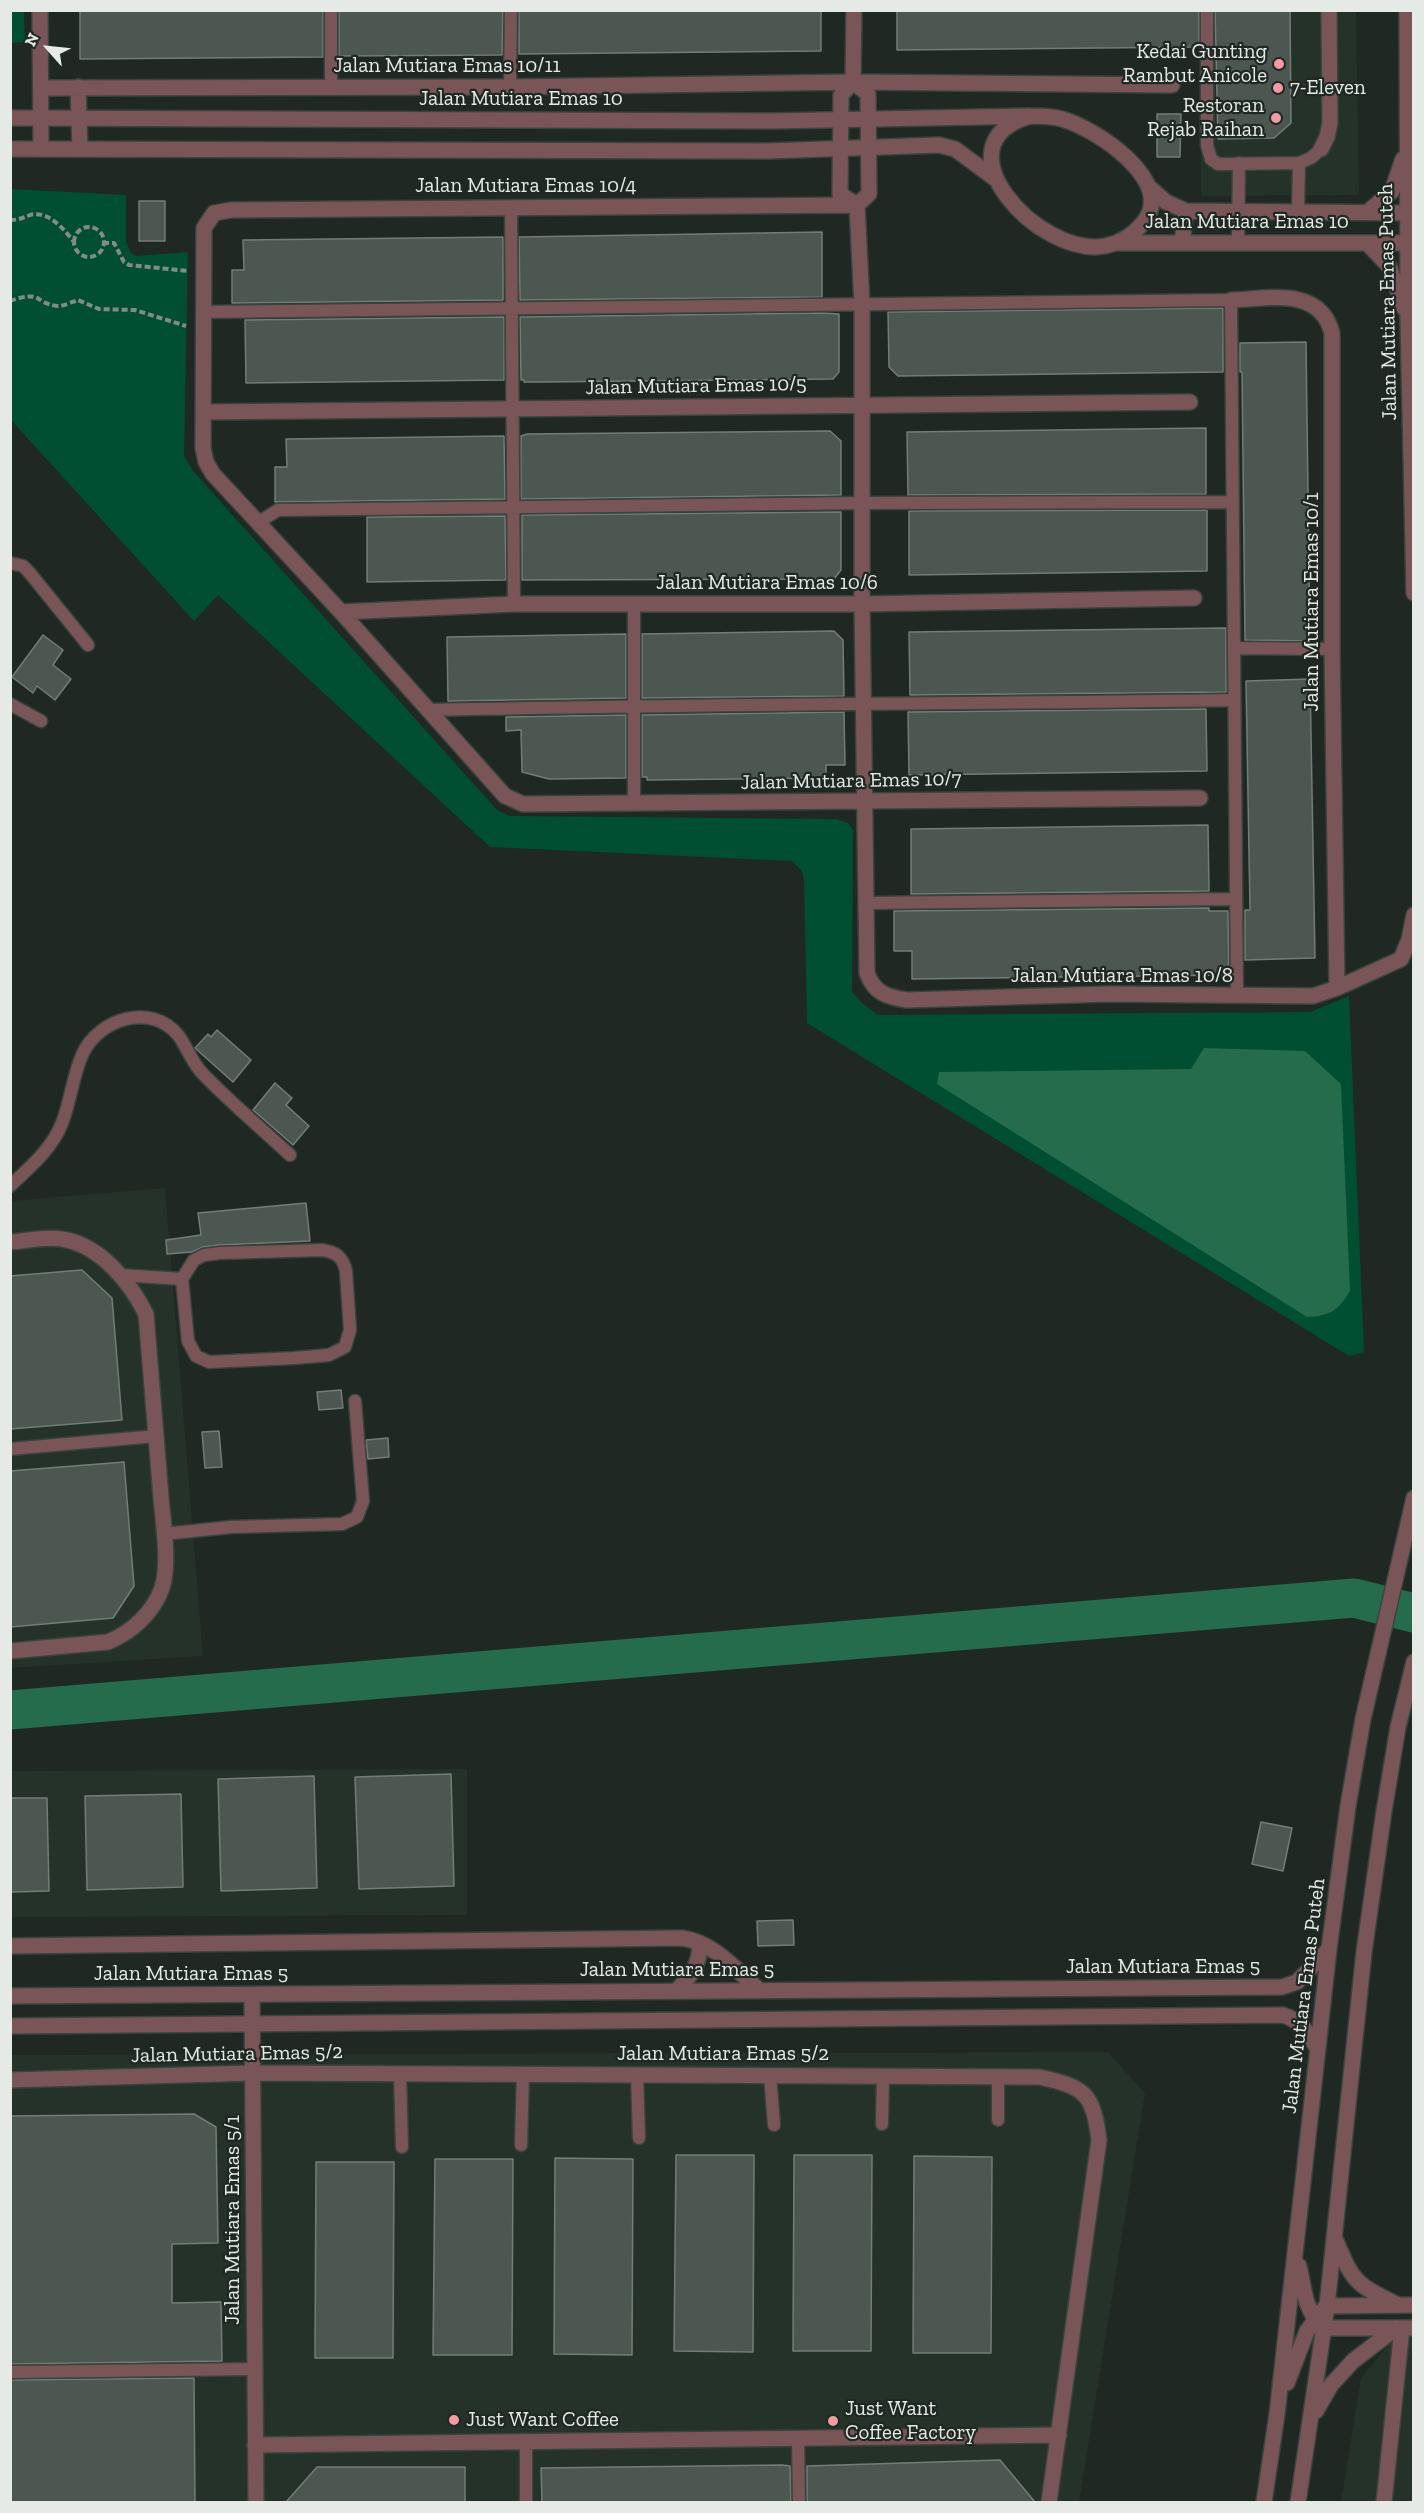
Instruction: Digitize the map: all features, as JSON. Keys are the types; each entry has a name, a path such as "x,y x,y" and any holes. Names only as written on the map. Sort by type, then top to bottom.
{"street":[{"path":"40,10 41,149"},
{"path":"853,82 868,94 869,119 869,194 857,205 840,194 839,148 841,95 853,82 854,10"},
{"path":"1321,149 1330,123 1329,10"},
{"name":"Jalan Mutiara Emas Puteh","path":"1407,10 1413,593"},
{"name":"Jalan Mutiara Emas 10/11","path":"42,88 510,87 853,82 1172,85"},
{"path":"78,87 80,149"},
{"path":"10,149 768,151 939,145 955,149 997,180 1024,216 1062,241 1098,247 1116,243 1136,231 1146,219 1150,203 1149,187 1140,172 1119,150 1094,133 1063,119 1030,117 1005,127 995,139 991,160 997,180"},
{"name":"Jalan Mutiara Emas 10","path":"10,118 840,120 1030,117"},
{"path":"1368,212 1392,191 1408,143"},
{"name":"Jalan Mutiara Emas 10","path":"1149,187 1166,202 1186,211 1410,213"},
{"name":"Jalan Mutiara Emas 10/4","path":"203,272 204,228 214,213 231,210 857,205"},
{"name":"Jalan Mutiara Emas 10/8","path":"857,205 862,305 864,803 867,973 869,980 880,993 907,1000 1109,994 1313,996 1337,988 1401,959 1413,915"},
{"path":"1182,243 1186,211"},
{"name":"Jalan Mutiara Emas 10","path":"1116,243 1410,243"},
{"path":"1367,243 1389,266 1411,320"},
{"path":"203,272 204,455 208,468 429,710"},
{"name":"Jalan Mutiara Emas 10/1","path":"1231,300 1302,299 1316,307 1330,326 1337,988"},
{"name":"Jalan Mutiara Emas 10/5","path":"203,412 1190,402"},
{"name":"Jalan Mutiara Emas 10/6","path":"341,612 514,604 862,604 1194,598"},
{"name":"Jalan Mutiara Emas 10/7","path":"429,710 505,796 522,804 864,803 1200,798"},
{"path":"10,1242 59,1238 86,1248 115,1270 139,1299 146,1314 164,1534 164,1577 157,1598 144,1617 127,1632 108,1642 10,1651"},
{"name":"Jalan Mutiara Emas Puteh","path":"1264,2502 1277,2414 1329,1949 1350,1795 1363,1719 1398,1574 1413,1498"},
{"path":"1277,2414 1299,2349 1319,2324 1327,2306 1364,1952 1398,1727 1413,1662"},
{"name":"Jalan Mutiara Emas 5","path":"10,1946 682,1938 700,1943"},
{"path":"700,1943 726,1959 759,1990"},
{"path":"676,1991 694,1973 700,1954 700,1943"},
{"name":"Jalan Mutiara Emas 5","path":"10,1996 1282,1988 1297,1982 1329,1949"},
{"name":"Jalan Mutiara Emas 5/1","path":"252,1995 256,2502"},
{"path":"10,2026 252,2022 1283,2015 1296,2019 1318,2049"},
{"name":"Jalan Mutiara Emas 5/2","path":"10,2080 253,2073 998,2076 1039,2077 1062,2082 1082,2092 1090,2100 1099,2140 1049,2502"},
{"path":"1335,2238 1349,2273 1363,2287 1406,2305"},
{"path":"1296,2255 1304,2296 1319,2324 1312,2417 1298,2502"},
{"path":"1327,2306 1406,2305"},
{"path":"1319,2324 1404,2328"},
{"path":"1312,2417 1330,2385 1353,2361 1404,2328"},
{"path":"1384,2502 1404,2328"},
{"path":"255,2445 1059,2435"}],"lane":[{"path":"331,10 331,87"},
{"path":"510,87 511,10"},
{"path":"1207,10 1207,145 1211,159 1218,164 1299,163 1311,158 1321,149"},
{"path":"1238,243 1239,163"},
{"path":"1299,163 1299,212"},
{"path":"511,207 514,604"},
{"path":"204,312 1231,300 1237,996"},
{"path":"259,522 279,510 863,503 1231,502"},
{"path":"10,563 23,566 29,572 88,645"},
{"path":"634,604 634,804"},
{"path":"1234,648 1332,649"},
{"path":"429,710 635,705 863,705 1233,700"},
{"path":"10,704 41,721"},
{"path":"866,903 1235,899"},
{"path":"10,1186 36,1162 58,1132 88,1042 106,1025 126,1018 148,1019 170,1028 178,1035 201,1072 290,1155"},
{"path":"331,1251 339,1255 346,1271 349,1339 345,1347 329,1355 203,1361 190,1350 182,1279 190,1263 204,1255 331,1251"},
{"path":"115,1270 182,1279"},
{"path":"164,1534 231,1527 350,1522 357,1517 363,1501 355,1401"},
{"path":"10,1449 156,1436"},
{"path":"400,2074 402,2147"},
{"path":"521,2145 523,2074"},
{"path":"637,2075 639,2138"},
{"path":"770,2075 774,2125"},
{"path":"882,2124 883,2076"},
{"path":"998,2076 998,2120"},
{"path":"10,2372 255,2368"},
{"path":"798,2438 799,2502"},
{"path":"526,2442 526,2502"}],"path":[{"path":"10,220 19,220 38,214 46,216 64,229 80,254 86,257 99,253 103,243 102,235 92,227 80,231 74,243"},
{"path":"103,243 114,243 124,262 129,265 203,272"},
{"path":"10,301 26,295 34,295 49,304 60,306 78,300 99,309 135,310 183,326 203,328"}],"shaded area":[{"path":"10,11 24,11 25,42 11,43"},
{"path":"1201,11 1356,11 1359,195 1201,196"},
{"path":"11,189 126,195 126,242 131,253 137,256 188,252 184,456 193,471 497,810 509,816 836,819 848,823 853,830 852,992 878,1015 1310,1012 1349,996 1364,1352 1349,1356 807,1023 804,880 802,871 792,861 490,847 218,595 194,621 11,420"},
{"path":"1204,1048 1305,1051 1341,1084 1350,1291 1337,1308 1328,1314 1307,1317 937,1084 939,1072 1191,1069"},
{"path":"165,1188 203,1656 11,1668 11,1201"},
{"path":"467,1769 467,1915 11,1917 10,1771"},
{"path":"1108,2052 1145,2093 1079,2502 11,2502 10,2055"},
{"path":"1413,2315 1413,2502 1341,2502 1361,2378"}],"building":[{"path":"80,10 323,10 323,57 80,59"},
{"path":"339,10 503,10 502,55 339,56"},
{"path":"519,10 821,10 821,51 519,54"},
{"path":"897,10 1199,10 1199,47 897,50"},
{"path":"1215,10 1290,10 1291,123 1274,138 1218,139"},
{"path":"1157,114 1181,114 1180,157 1157,157"},
{"path":"139,201 165,201 165,241 139,241"},
{"path":"822,232 822,297 520,300 519,237"},
{"path":"503,237 503,300 232,303 232,270 244,270 243,240"},
{"path":"1223,308 1223,372 898,376 889,367 888,312"},
{"path":"839,314 839,372 833,379 544,382 521,380 520,317"},
{"path":"504,317 504,380 246,383 245,320"},
{"path":"1306,342 1310,641 1245,640 1240,343"},
{"path":"1206,428 1206,494 908,495 907,432"},
{"path":"830,431 841,441 841,495 521,499 521,436 527,434"},
{"path":"504,436 505,499 275,502 275,467 287,467 286,439"},
{"path":"1207,510 1207,571 909,575 909,511"},
{"path":"841,512 841,570 834,579 522,580 522,515"},
{"path":"505,516 506,580 367,582 367,517"},
{"path":"1226,628 1226,692 910,695 909,632"},
{"path":"834,631 843,640 844,696 642,698 642,634"},
{"path":"626,634 626,698 448,701 447,637"},
{"path":"43,635 63,650 53,665 71,679 55,700 37,686 33,693 12,677"},
{"path":"1310,679 1315,958 1245,960 1245,910 1250,910 1246,681"},
{"path":"1206,709 1207,771 909,775 908,712"},
{"path":"844,712 845,765 826,765 826,778 647,780 647,777 642,777 642,715"},
{"path":"626,715 626,778 549,779 522,772 521,730 506,731 506,717"},
{"path":"1208,825 1209,891 911,894 911,829"},
{"path":"1209,908 1209,911 1228,911 1229,975 912,979 912,951 894,951 894,911"},
{"path":"217,1030 251,1060 233,1082 195,1048 208,1034 211,1037"},
{"path":"275,1083 292,1098 286,1105 309,1126 293,1145 253,1110"},
{"path":"306,1203 310,1241 219,1245 203,1247 192,1252 167,1254 166,1240 201,1235 198,1213"},
{"path":"82,1270 112,1298 122,1420 10,1429 10,1276"},
{"path":"341,1390 343,1408 319,1410 317,1392"},
{"path":"219,1431 222,1467 205,1468 202,1432"},
{"path":"388,1438 389,1457 368,1459 366,1440"},
{"path":"124,1462 134,1586 113,1618 10,1627 10,1471"},
{"path":"451,1774 454,1886 359,1889 355,1777"},
{"path":"314,1776 317,1888 221,1891 218,1779"},
{"path":"181,1794 183,1887 87,1890 85,1796"},
{"path":"10,1798 47,1798 49,1891 10,1892"},
{"path":"1261,1822 1292,1828 1283,1871 1252,1864"},
{"path":"793,1920 794,1945 758,1946 757,1921"},
{"path":"194,2114 216,2127 218,2243 172,2244 172,2303 221,2302 222,2361 10,2364 10,2116"},
{"path":"676,2155 754,2155 753,2352 674,2351"},
{"path":"794,2155 872,2155 871,2351 793,2351"},
{"path":"914,2156 992,2157 991,2353 913,2353"},
{"path":"555,2158 633,2159 632,2355 554,2354"},
{"path":"435,2159 513,2159 512,2355 433,2355"},
{"path":"316,2162 394,2162 393,2358 315,2358"},
{"path":"194,2378 195,2502 10,2502 10,2380"},
{"path":"1000,2460 1035,2502 807,2502 807,2466"},
{"path":"790,2466 791,2502 542,2502 541,2468"},
{"path":"317,2467 465,2467 465,2502 286,2502"}],"waterway":[{"path":"10,1710 1354,1598 1414,1613"}],"place":[{"name":"Kedai Gunting Rambut Anicole","path":"1279,64"},
{"name":"7-Eleven","path":"1278,88"},
{"name":"Restoran Rejab Raihan","path":"1276,118"},
{"name":"Just Want Coffee","path":"454,2420"},
{"name":"Just Want Coffee Factory","path":"833,2421"}]}
